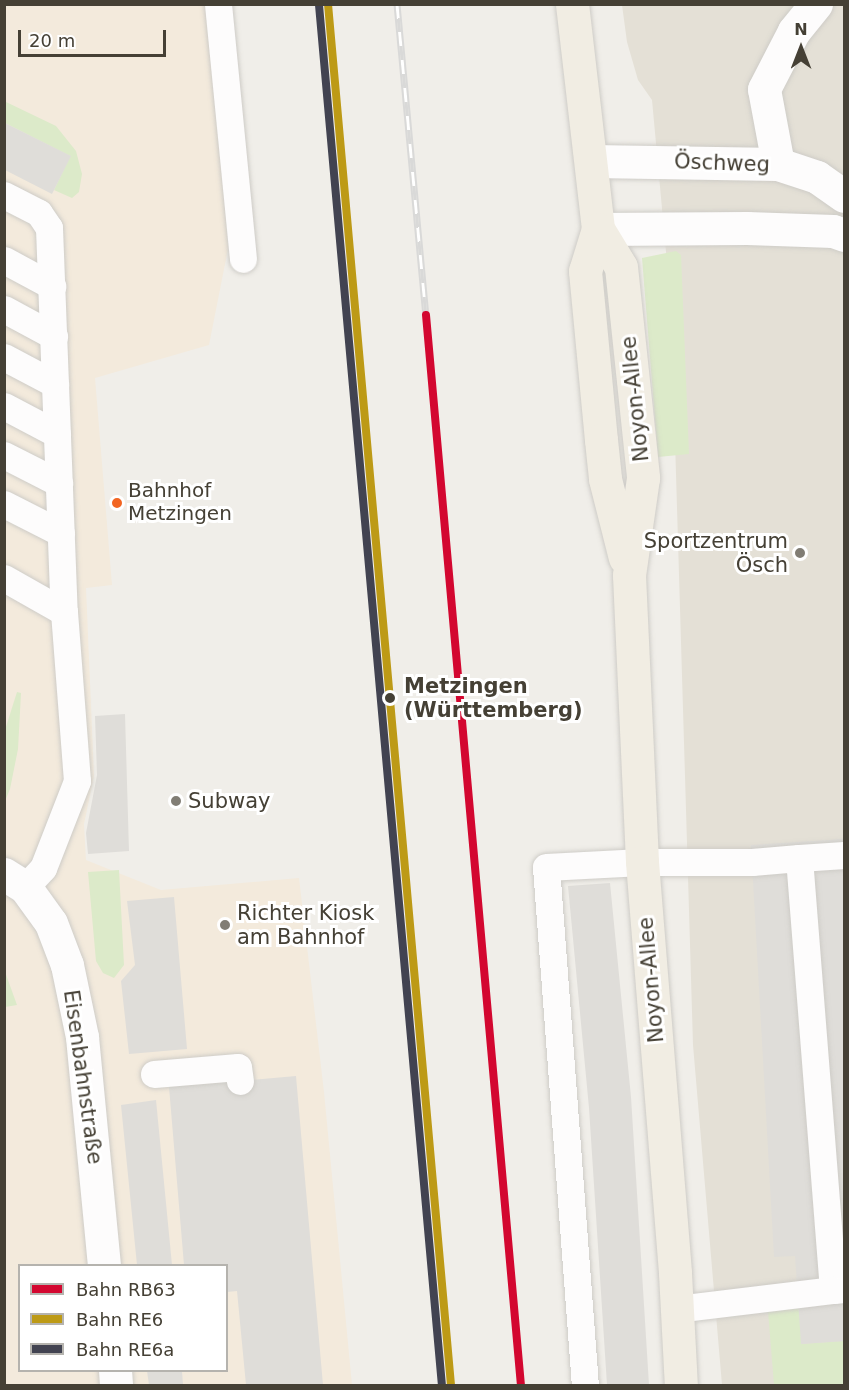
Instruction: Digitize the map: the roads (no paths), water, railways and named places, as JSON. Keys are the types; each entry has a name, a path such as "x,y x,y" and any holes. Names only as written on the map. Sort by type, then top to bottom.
{"main road":[{"name":"Noyon-Allee","path":"572,4 592,161 598,229 585,271 605,479 629,574 642,862 681,1386"}],"street":[{"path":"778,164 764,89 794,31 816,4"},
{"name":"Öschweg","path":"592,161 778,164 817,177 844,196"},
{"path":"598,229 747,228 833,231 844,234"},
{"name":"Eisenbahnstraße","path":"15,881 51,923 67,966 79,1022 104,1264"}],"lane":[{"path":"218,4 243,259"},
{"path":"4,195 39,213 49,228 64,612 77,781 43,868 15,881"},
{"path":"4,260 52,286"},
{"path":"4,309 54,336"},
{"path":"4,357 55,384"},
{"path":"4,406 57,434"},
{"path":"4,455 59,483"},
{"path":"4,504 61,532"},
{"path":"4,578 64,612"},
{"path":"585,1386 546,867 642,862 725,863 844,855"},
{"path":"676,1309 839,1289 799,858"},
{"path":"154,1074 238,1067 240,1081"}],"railway":[{"path":"397,4 426,315"}],"rail line":[{"name":"RE6","path":"328,4 451,1386"},
{"name":"RE6a","path":"319,5 442,1386"},
{"name":"RB63","path":"426,315 521,1386"}],"place":[{"name":"Bahnhof Metzingen","path":"117,503"},
{"name":"Sportzentrum Ösch","path":"800,553"},
{"name":"Metzingen (Württemberg)","path":"390,698"},
{"name":"Subway","path":"176,801"},
{"name":"Richter Kiosk am Bahnhof","path":"225,925"}]}
